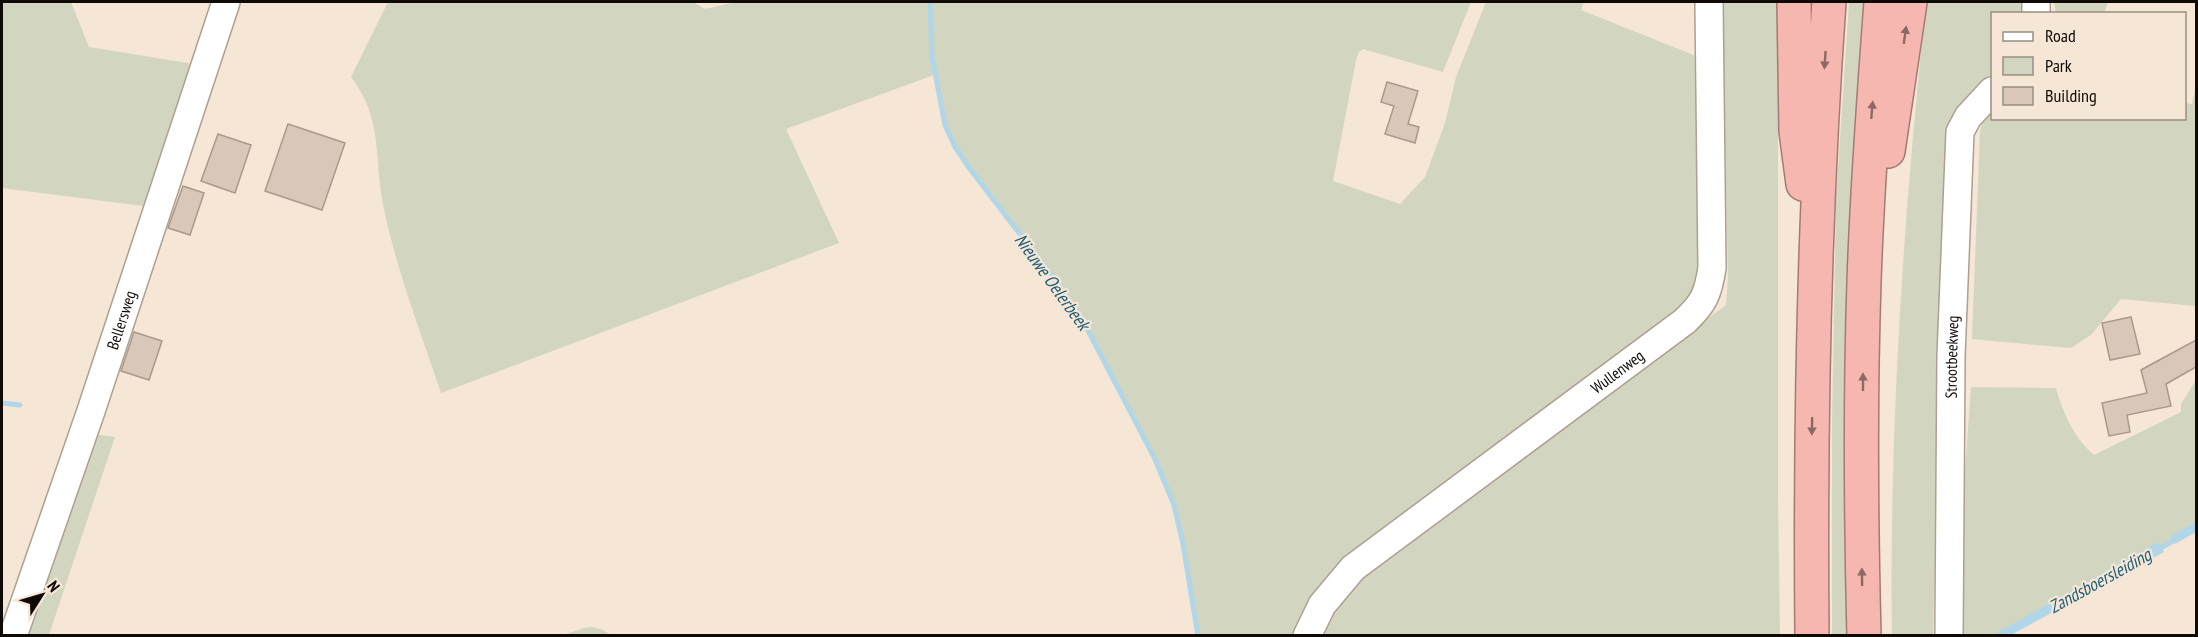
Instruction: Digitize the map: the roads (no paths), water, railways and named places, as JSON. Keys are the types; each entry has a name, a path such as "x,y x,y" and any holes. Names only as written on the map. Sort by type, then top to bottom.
{"highway":[{"path":"1794,2 1796,132 1814,284"},
{"path":"1812,636 1811,488 1814,284 1829,2"},
{"path":"1864,636 1862,550 1864,284 1870,139 1881,2"},
{"path":"1864,284 1895,111 1910,2"}],"street":[{"name":"Bellersweg","path":"13,636 91,411 226,2"},
{"name":"Wullenweg","path":"1307,636 1322,605 1353,568 1685,321 1702,304 1709,288 1712,268 1709,2"},
{"name":"Strootbeekweg","path":"1949,636 1951,356 1960,132 1968,117 1991,92"}],"water":[{"path":"2196,522 2196,532 2175,544 2171,536"},
{"path":"2158,542 2164,552 2011,635 1993,635"}],"waterway":[{"name":"Nieuwe Oelerbeek","path":"930,2 932,57 945,125 955,147 970,169 1049,272 1083,321 1154,457 1174,505 1183,544 1198,636"},
{"path":"2,403 20,405"},
{"name":"Zandsboersleiding","path":"2157,550 2180,537"}]}
